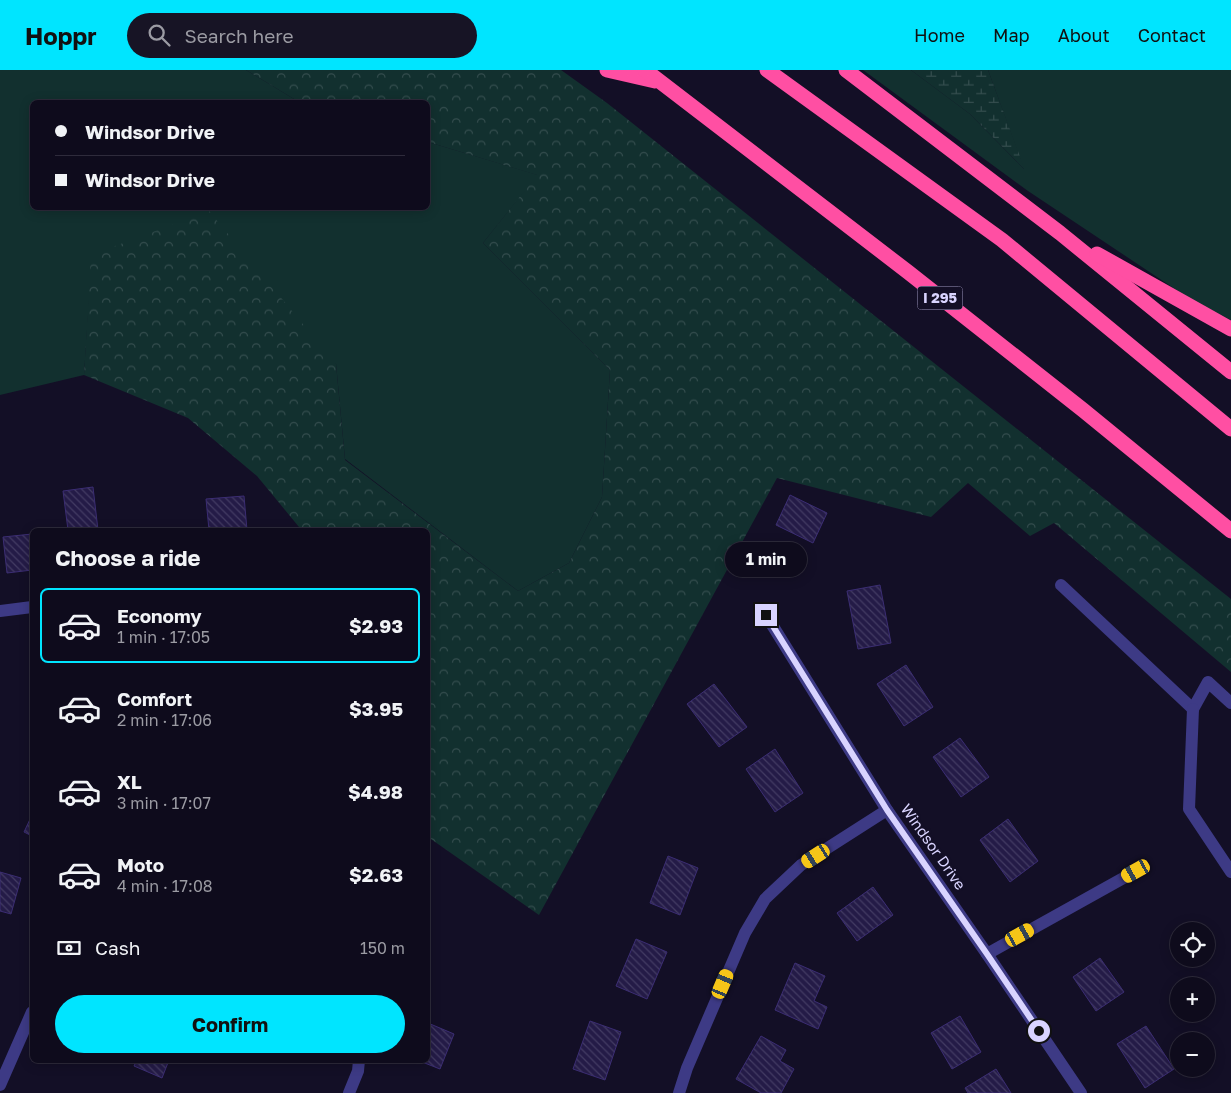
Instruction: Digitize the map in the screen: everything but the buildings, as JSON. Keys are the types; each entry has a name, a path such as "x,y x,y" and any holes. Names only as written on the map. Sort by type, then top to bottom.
{"highway":[{"path":"608,70 662,82"},
{"name":"I 295","path":"645,70 1083,410 1231,531"},
{"path":"767,70 1002,240 1231,429"},
{"path":"846,70 1060,233 1231,372"},
{"path":"1060,233 1231,330"}],"street":[{"path":"1061,585 1192,709"},
{"path":"0,611 30,607"},
{"name":"Windsor Drive","path":"766,615 887,810 1080,1093"},
{"path":"1231,703 1208,682 1192,709 1189,809 1231,872"},
{"path":"679,1093 687,1068 745,933 765,899 802,865 887,810"},
{"path":"987,954 1136,871"},
{"path":"0,1085 30,1017"},
{"path":"349,1093 358,1071 359,1063"}],"green space":[{"path":"0,70 246,70 296,100 30,100 30,210 430,210 430,143 538,175 483,243 610,370 602,497 569,563 518,591 345,459 336,364 92,255 84,375 0,395"},
{"path":"246,70 561,70 607,103 1231,599 1231,672 1054,523 1030,536 968,483 931,517 777,478 539,915 430,838 430,528 298,528 257,476 188,418 84,375 91,255 209,211 336,364 345,460 518,591 569,563 602,497 610,370 483,243 537,175 430,143 430,100 296,100"},
{"path":"863,70 911,70 970,114 1024,169 988,70 1231,70 1231,320 1190,299 1028,191"},
{"path":"911,70 988,70 1025,170 970,114"}],"route":[{"path":"766,615 887,810 1039,1031"}]}
